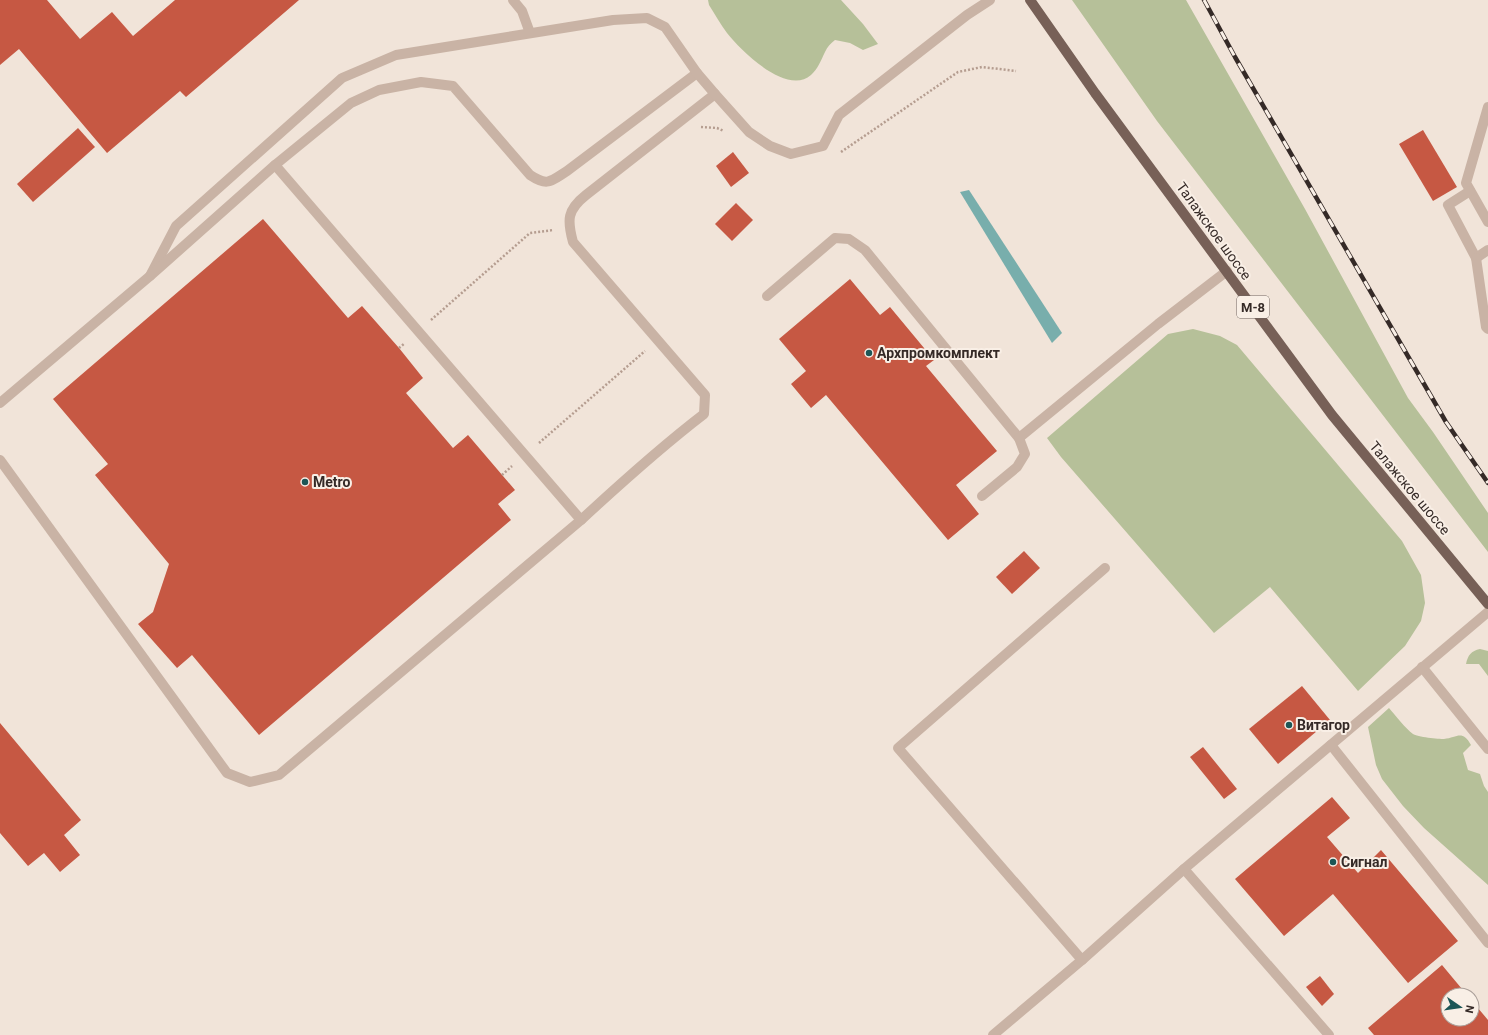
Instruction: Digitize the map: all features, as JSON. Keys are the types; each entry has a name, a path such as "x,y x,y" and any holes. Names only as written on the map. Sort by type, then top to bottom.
{"main road":[{"name":"Талажское шоссе","path":"1030,0 1095,93 1332,415 1488,604"}],"lane":[{"path":"513,0 522,11 530,33"},
{"path":"150,276 176,226 342,78 396,55 613,20 647,18 665,27 698,73 749,132 770,146 790,154 823,146 839,115 967,15 990,0"},
{"path":"0,403 150,276 275,165 352,103 379,90 421,82 453,86 530,175 540,181 549,182 573,166 698,73"},
{"path":"0,460 227,773 250,782 279,774 581,520 673,438 704,414 705,395 573,242 570,229 570,214 576,203 715,94"},
{"path":"1488,107 1466,183 1488,222"},
{"path":"275,165 581,520"},
{"path":"1470,192 1448,205 1476,258 1486,327 1488,329"},
{"path":"767,296 835,238 850,239 865,250 1020,438 1025,454 1018,467 982,496"},
{"path":"1476,258 1488,250"},
{"path":"1020,438 1158,324 1226,271"},
{"path":"1082,960 898,748 1105,568"},
{"path":"992,1035 1082,960 1184,869 1488,612"},
{"path":"1422,667 1488,749"},
{"path":"1331,745 1488,943"},
{"path":"1184,869 1329,1035"}],"path":[{"path":"836,155 958,72 982,67 1016,71"},
{"path":"695,127 717,128 730,134"},
{"path":"399,348 530,233 570,229"},
{"path":"502,475 658,340"}],"green space":[{"path":"708,0 841,0 863,24 878,44 863,50 850,43 835,40 827,48 811,75 801,80 790,80 765,69 753,60 724,30 709,5"},
{"path":"1072,0 1186,0 1305,209 1408,398 1488,513 1488,552 1157,121"},
{"path":"1193,329 1220,336 1237,345 1402,541 1421,575 1425,603 1421,621 1405,646 1358,691 1270,587 1214,633 1061,457 1047,438 1168,334"},
{"path":"1480,649 1488,651 1488,676 1479,664 1466,664 1470,654"},
{"path":"1389,708 1407,729 1415,735 1444,739 1462,736 1468,740 1471,745 1463,753 1468,770 1480,774 1484,786 1488,792 1488,885 1424,828 1403,806 1382,779 1376,765 1368,727"}],"water":[{"path":"969,190 1062,333 1052,343 960,192"}],"building":[{"path":"0,0 47,0 80,39 112,12 133,36 175,0 299,0 186,97 180,91 107,153 19,49 0,65"},
{"path":"78,128 95,147 33,202 17,184"},
{"path":"1423,130 1457,187 1433,201 1399,144"},
{"path":"733,152 749,173 731,187 716,166"},
{"path":"736,203 753,220 732,241 715,224"},
{"name":"Metro","path":"263,219 348,318 362,306 399,348 423,378 406,393 453,448 468,435 515,490 498,504 511,520 259,735 192,655 177,668 138,624 153,612 169,564 95,475 108,464 53,399"},
{"path":"850,279 880,315 890,307 934,360 926,366 997,451 956,485 979,514 948,540 826,395 811,408 791,384 806,371 779,339"},
{"path":"1024,551 1040,568 1012,594 996,577"},
{"name":"Витагор","path":"1302,686 1330,720 1278,764 1249,729"},
{"path":"0,723 81,820 64,835 80,855 60,872 44,853 28,866 0,833"},
{"path":"1203,747 1237,789 1224,799 1190,757"},
{"path":"1332,797 1350,818 1327,837 1358,873 1381,850 1458,941 1408,983 1333,894 1284,936 1235,879"},
{"path":"1442,965 1460,987 1440,987 1440,1027 1480,1027 1480,1010 1488,1020 1488,1035 1374,1035 1368,1028"},
{"path":"1320,976 1334,994 1322,1006 1306,987"}],"railway":[{"path":"1204,0 1235,57 1446,422 1488,483"}],"place":[{"name":"Архпромкомплект","path":"869,353"},
{"name":"Metro","path":"305,482"},
{"name":"Витагор","path":"1289,725"},
{"name":"Сигнал","path":"1333,862"}]}
